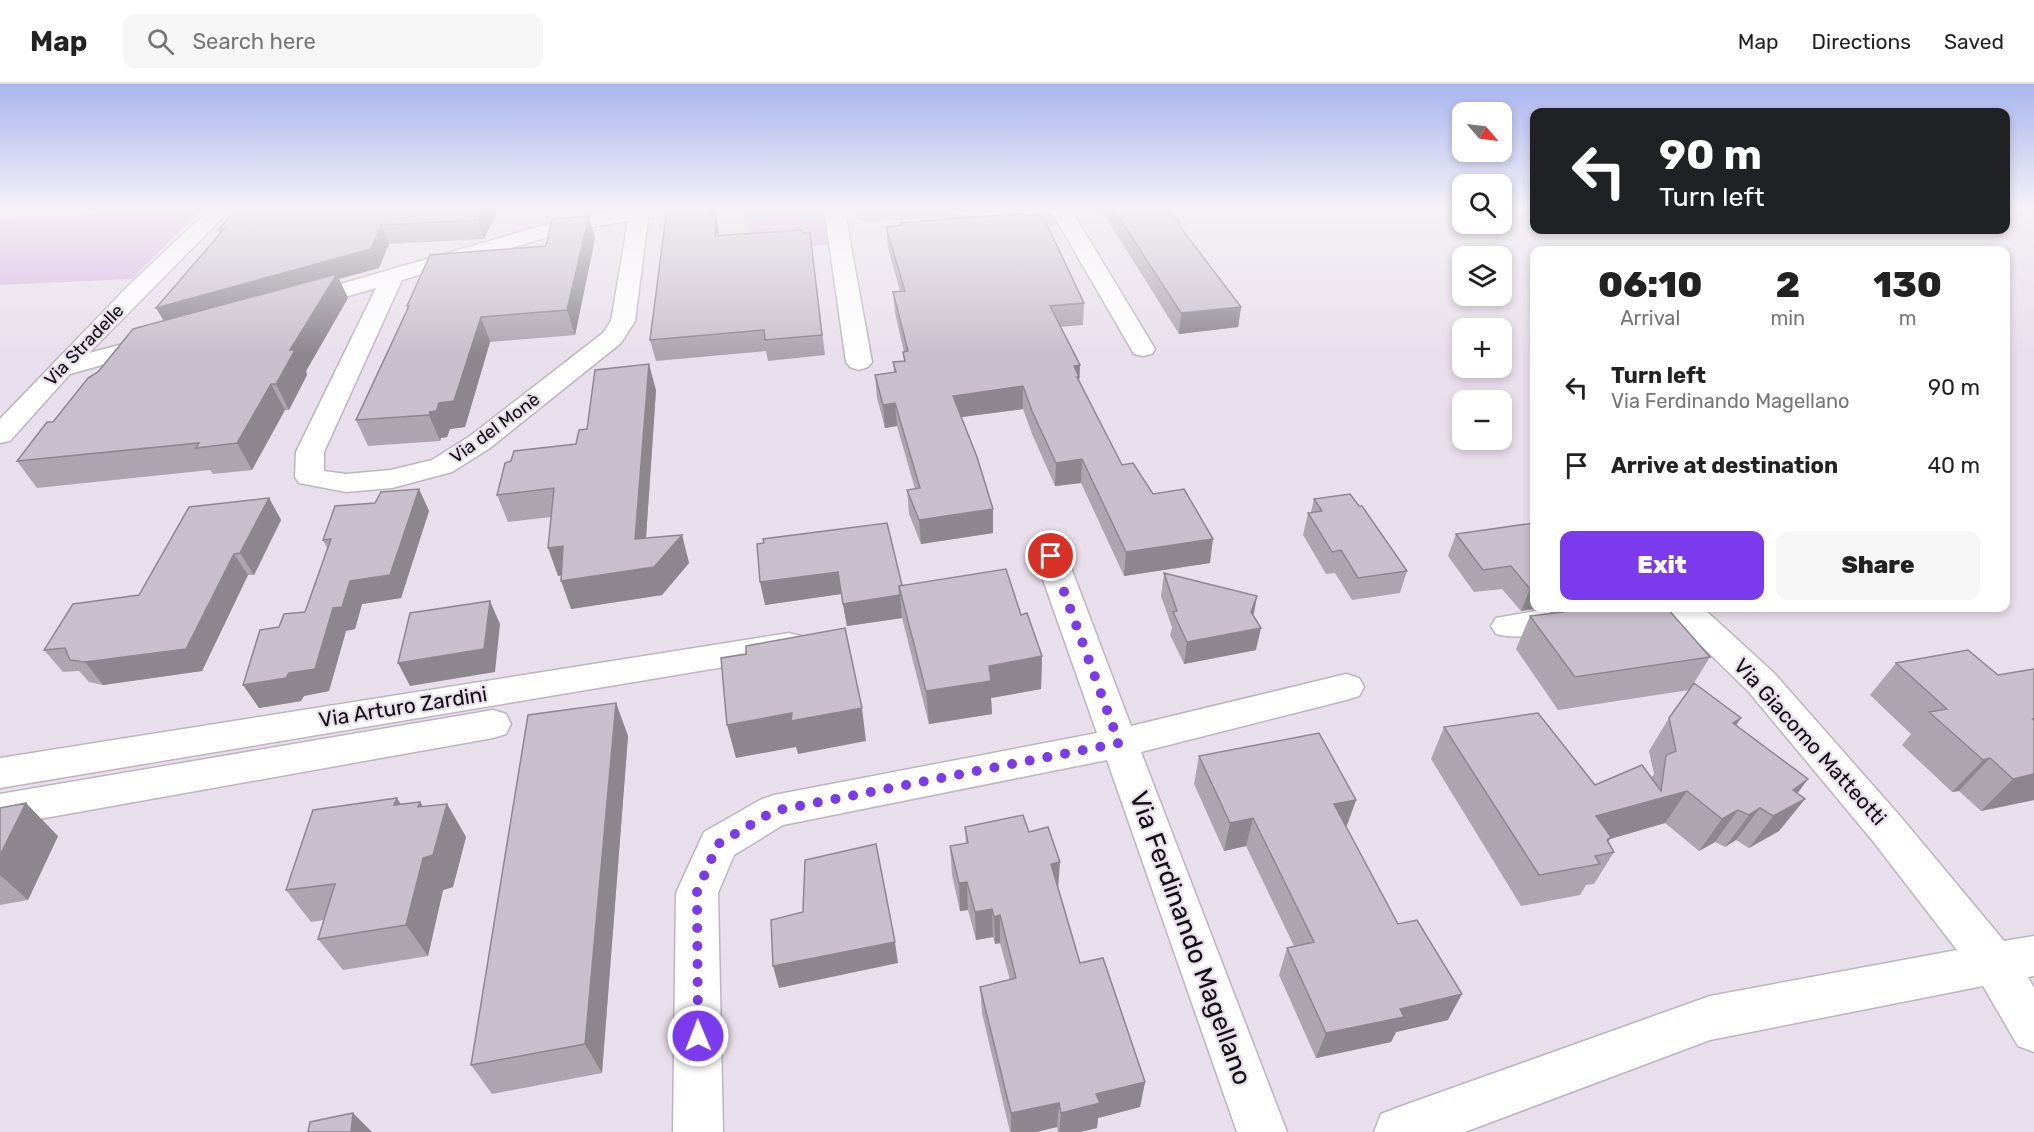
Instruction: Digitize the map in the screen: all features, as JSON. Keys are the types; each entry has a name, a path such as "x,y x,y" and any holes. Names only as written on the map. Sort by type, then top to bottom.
{"street":[{"name":"Via Stradelle","path":"0,435 169,257"},
{"path":"284,307 458,257"},
{"name":"Via del Monè","path":"393,276 310,453 309,477 346,483 392,479 442,466 480,442 612,338 623,321 632,257"},
{"path":"842,257 860,362"},
{"path":"1089,257 1143,349"},
{"path":"61,369 184,335"},
{"name":"Via Ferdinando Magellano","path":"1051,556 1262,1132"},
{"name":"Via Giacomo Matteotti","path":"1508,627 1600,612"},
{"name":"Via Giacomo Matteotti","path":"1687,612 1761,682 1886,828 2014,960 2034,1030"},
{"name":"Via Arturo Zardini","path":"0,773 806,642"},
{"path":"698,1132 697,892 718,844 774,811 1119,743 1346,687"},
{"name":"Via Arturo Zardini","path":"0,810 493,724"},
{"path":"1399,1132 1710,1018 2014,960"}],"shaded area":[{"path":"0,257 154,257 132,279 0,285"}],"building":[{"path":"200,257 342,257 156,308"},
{"path":"429,257 579,257 567,310 481,317 454,401 439,403 436,411 430,412 429,415 356,420 409,306 407,306"},
{"path":"661,257 813,257 822,335 765,340 764,330 650,340"},
{"path":"895,257 1062,257 1084,303 1050,306 1080,365 1074,366 1079,377 1077,377 1122,465 1133,463 1153,494 1184,489 1213,539 1126,552 1082,459 1056,463 1023,386 953,396 977,457 993,509 919,520 907,490 920,488 895,403 883,405 875,375 896,372 893,362 905,361 903,352 908,351 893,292 905,291"},
{"path":"1145,257 1203,257 1241,307 1181,313"},
{"path":"337,274 290,350 295,350 276,384 271,384 237,443 196,448 199,443 17,461 47,422 53,422 88,378 98,372 133,329"},
{"path":"649,364 635,539 682,535 654,567 561,581 563,546 548,548 554,488 497,495 505,463 511,461 514,451 576,444 579,430 587,429 595,370"},
{"path":"419,489 390,575 350,581 342,607 333,608 315,669 289,673 286,678 243,685 260,630 279,627 284,614 305,612 331,539 323,540 335,506 375,503 381,492"},
{"path":"1350,494 1359,506 1362,506 1407,571 1358,578 1341,550 1332,552 1308,513 1322,511 1314,499"},
{"path":"269,498 240,553 234,554 186,649 85,662 70,660 65,648 44,650 73,604 139,595 189,507"},
{"path":"887,523 902,585 899,586 900,595 843,604 838,572 760,582 757,544 764,543 763,539"},
{"path":"1530,524 1530,589 1511,566 1483,570 1456,534"},
{"path":"1006,569 1021,615 1027,613 1042,656 989,666 991,681 926,691 899,586"},
{"path":"1164,573 1257,596 1251,612 1261,628 1187,642 1173,612 1177,611"},
{"path":"490,601 484,649 398,663 410,613"},
{"path":"1563,612 1671,612 1710,657 1575,677 1530,616"},
{"path":"845,628 862,708 791,721 792,713 727,725 721,658 746,654 746,646"},
{"path":"1968,650 1998,675 2034,669 2034,719 2032,719 2034,720 2034,774 2013,779 1990,758 1983,760 1929,712 1947,709 1896,663"},
{"path":"1694,683 1741,718 1733,723 1808,779 1793,790 1805,799 1773,816 1760,808 1749,815 1738,810 1722,819 1687,791 1596,816 1611,837 1607,840 1614,852 1595,856 1600,864 1539,875 1444,727 1538,713 1595,785 1642,765 1661,791 1666,755 1676,751 1669,718"},
{"path":"616,703 585,1044 471,1065 528,715"},
{"path":"1319,733 1356,800 1334,804 1398,924 1417,920 1462,994 1400,1009 1404,1017 1326,1033 1287,948 1314,942 1253,818 1230,823 1199,756"},
{"path":"397,798 394,805 420,802 418,807 447,804 433,855 423,858 406,925 318,939 335,884 286,890 313,810"},
{"path":"26,803 0,855 0,808"},
{"path":"1023,815 1029,832 1048,827 1060,862 1051,864 1080,963 1103,958 1145,1082 1096,1094 1100,1103 1061,1113 1059,1103 1011,1113 980,987 1016,978 1000,915 994,917 992,909 975,912 967,882 959,883 950,846 968,843 965,827"},
{"path":"876,844 895,942 773,966 771,920 803,912 805,860"},
{"path":"353,1113 351,1132 308,1132 310,1122"}],"route":[{"path":"698,1036 697,892 718,844 774,811 1119,743 1051,556"}]}
